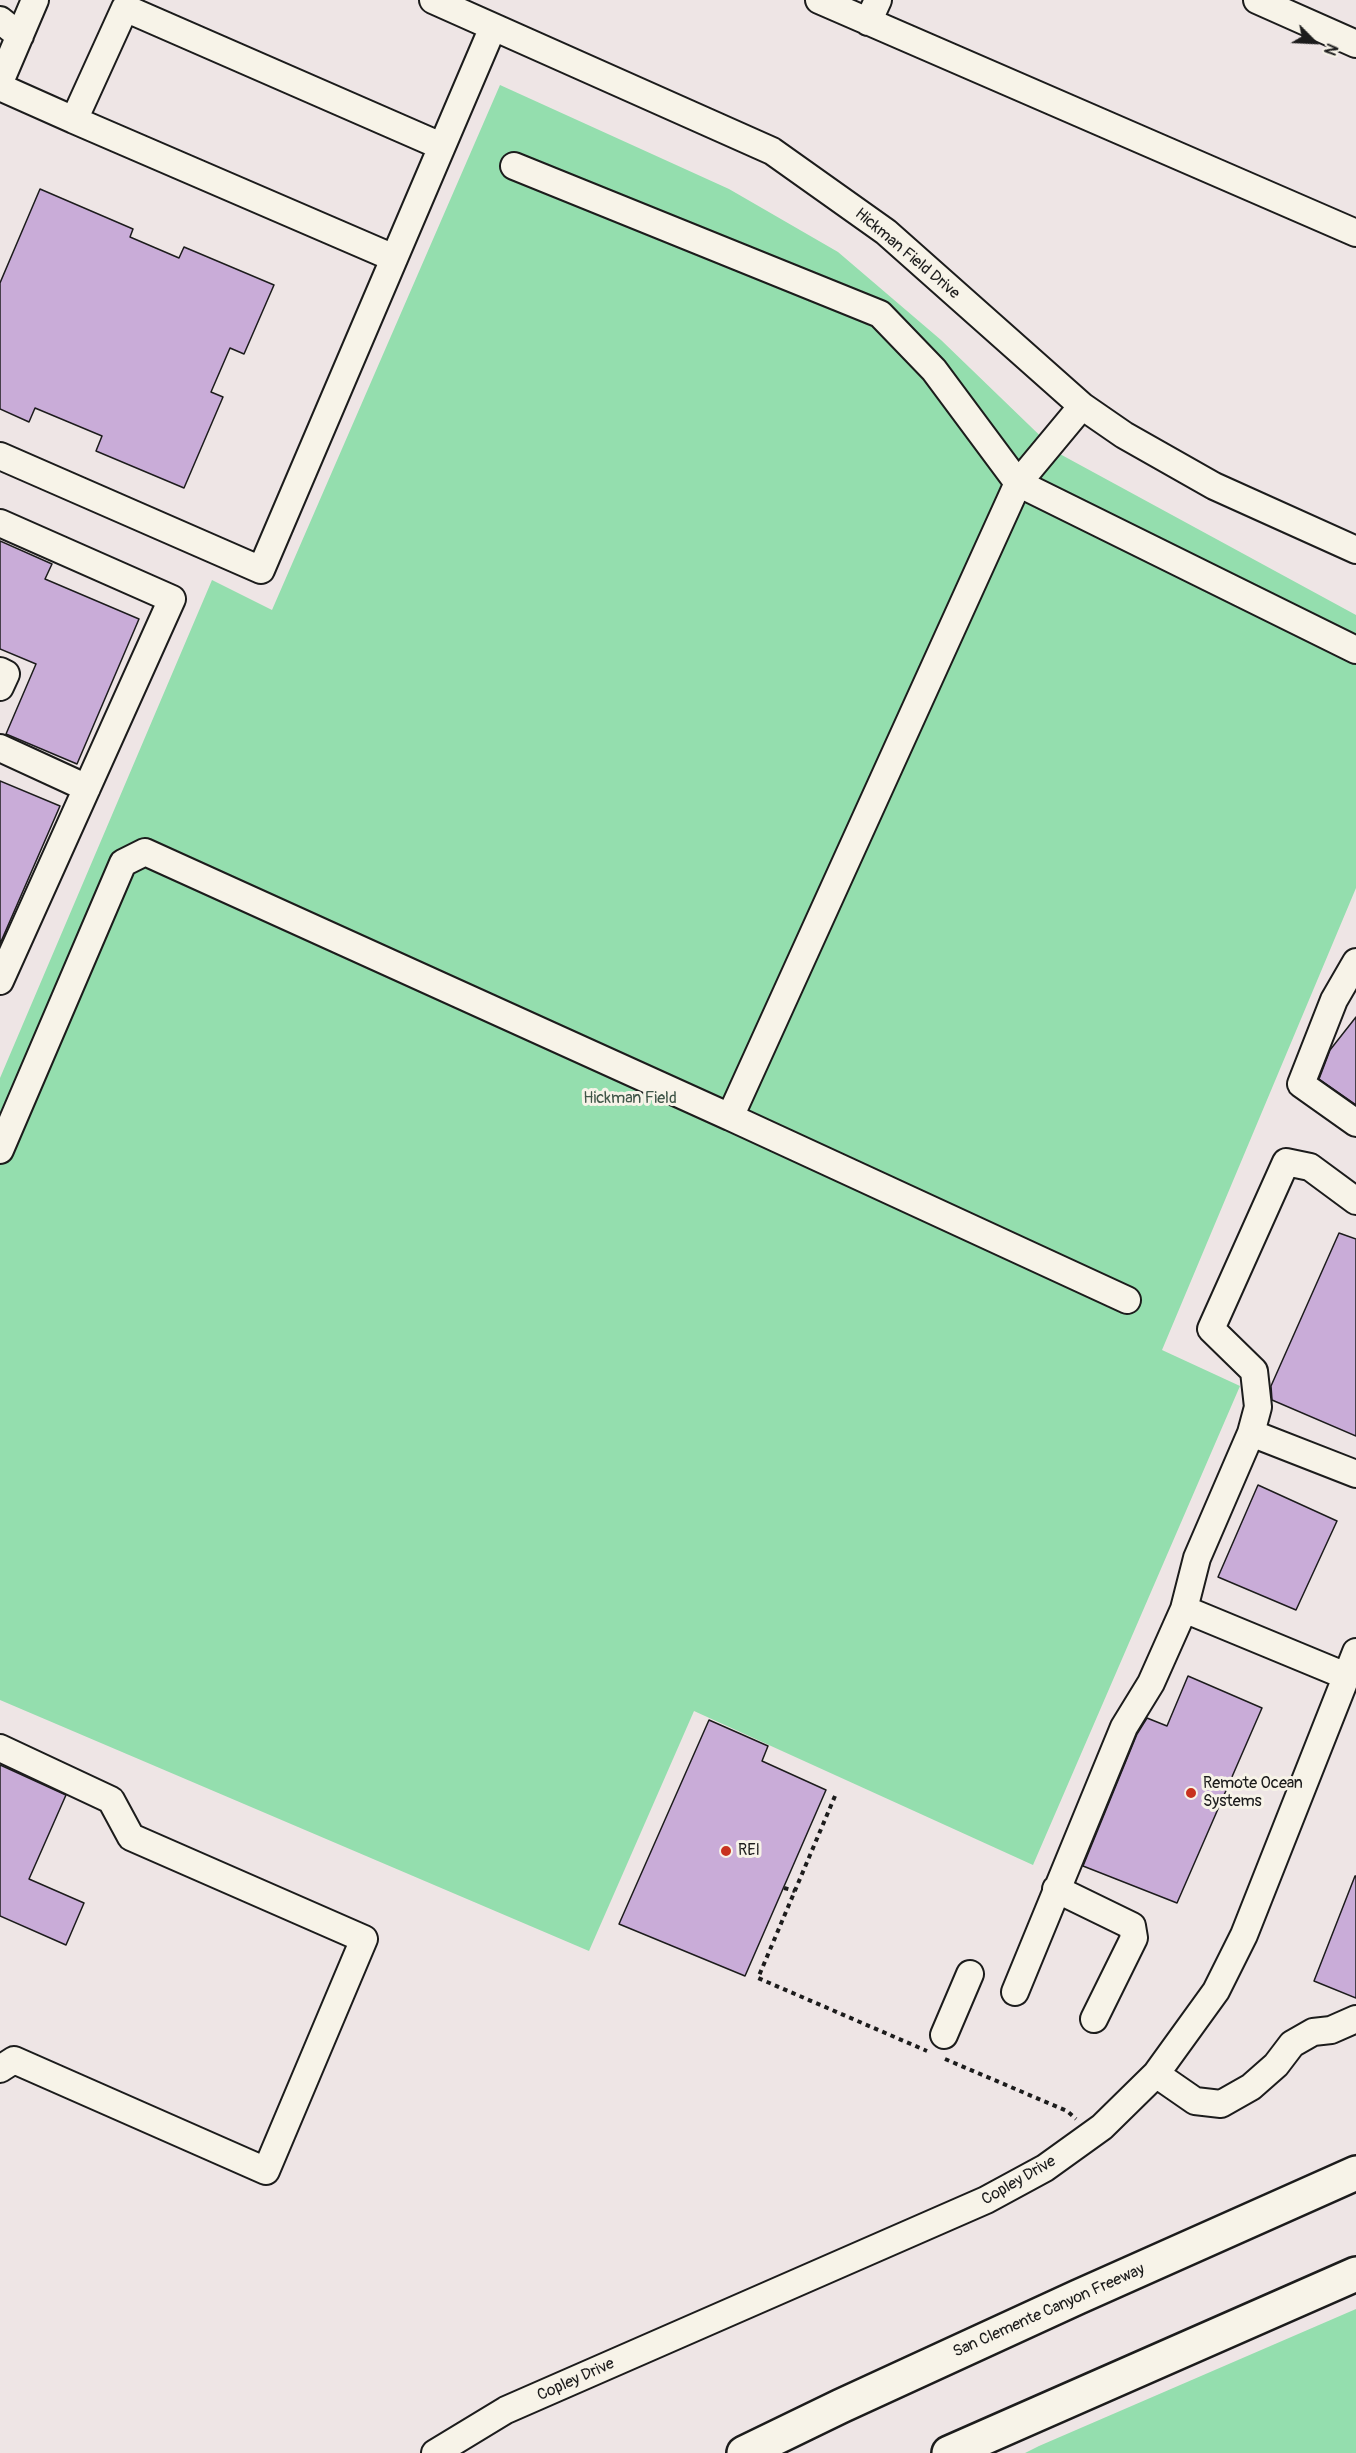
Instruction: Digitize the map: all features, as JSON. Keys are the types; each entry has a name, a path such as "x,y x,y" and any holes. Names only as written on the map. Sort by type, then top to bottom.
{"highway":[{"name":"San Clemente Canyon Freeway","path":"744,2453 970,2347 1356,2173"},
{"path":"949,2453 1356,2274"}],"street":[{"path":"0,82 35,0"},
{"name":"Hickman Field Drive","path":"433,0 772,151 886,232 1082,406 1124,435 1214,486 1356,550"},
{"path":"819,0 873,11 1356,233"},
{"path":"1257,0 1356,44"},
{"path":"74,120 125,8 441,146"},
{"path":"0,20 20,36"},
{"path":"0,456 261,570 493,27"},
{"path":"0,87 394,258"},
{"path":"514,166 880,314 934,370 1018,483 1356,650"},
{"path":"730,1117 1018,483 1082,406"},
{"path":"0,523 172,598 0,981"},
{"path":"0,671 6,674 0,687"},
{"path":"0,748 87,788"},
{"path":"0,1150 123,863 145,852 1127,1300"},
{"path":"1356,962 1335,1000 1300,1084 1356,1123"},
{"path":"1015,1992 1124,1727 1151,1683 1184,1609 1197,1558 1251,1433 1258,1407 1254,1371 1211,1329 1286,1162 1310,1167 1356,1201"},
{"path":"1251,1433 1356,1474"},
{"path":"1184,1609 1353,1663"},
{"name":"Copley Drive","path":"435,2453 506,2410 986,2200 1045,2168 1093,2134 1156,2074 1216,1991 1244,1935 1353,1663"},
{"path":"0,1748 111,1800 131,1837 364,1939 266,2171 14,2060 0,2069"},
{"path":"1056,1889 1132,1926 1134,1938 1094,2019"},
{"path":"938,2048 970,1974"},
{"path":"1156,2074 1195,2101 1221,2104 1251,2087 1276,2065 1292,2044 1313,2032 1331,2030 1356,2019"}],"path":[{"path":"835,1796 758,1978 938,2048 1067,2111 1093,2134"},
{"path":"784,1888 795,1891"}],"green space":[{"name":"Hickman Field","path":"500,85 729,189 838,252 941,340 1058,453 1356,615 1356,888 1162,1350 1240,1386 1033,1865 694,1711 589,1951 0,1700 0,1078 212,580 272,610"},
{"path":"1356,2309 1356,2453 1025,2453 1039,2446"}],"building":[{"path":"40,189 133,229 130,237 179,258 184,247 274,285 244,354 230,348 211,392 223,397 184,488 96,451 102,436 35,408 29,422 0,409 0,283"},
{"path":"0,541 52,564 45,579 139,619 77,764 6,734 36,664 0,649"},
{"path":"0,781 60,806 0,944"},
{"path":"1356,1017 1356,1105 1319,1079 1330,1050"},
{"path":"1339,1233 1356,1239 1356,1436 1272,1400 1271,1386"},
{"path":"1258,1485 1337,1521 1296,1610 1218,1577"},
{"path":"1188,1676 1262,1708 1177,1903 1083,1866 1137,1734 1147,1718 1167,1726"},
{"path":"709,1720 768,1746 762,1761 826,1790 745,1976 619,1924"},
{"path":"0,1765 66,1795 29,1879 84,1903 66,1945 0,1916"},
{"path":"1356,1876 1356,1998 1314,1981"}],"place":[{"name":"Remote Ocean Systems","path":"1191,1793"},
{"name":"REI","path":"726,1851"}]}
